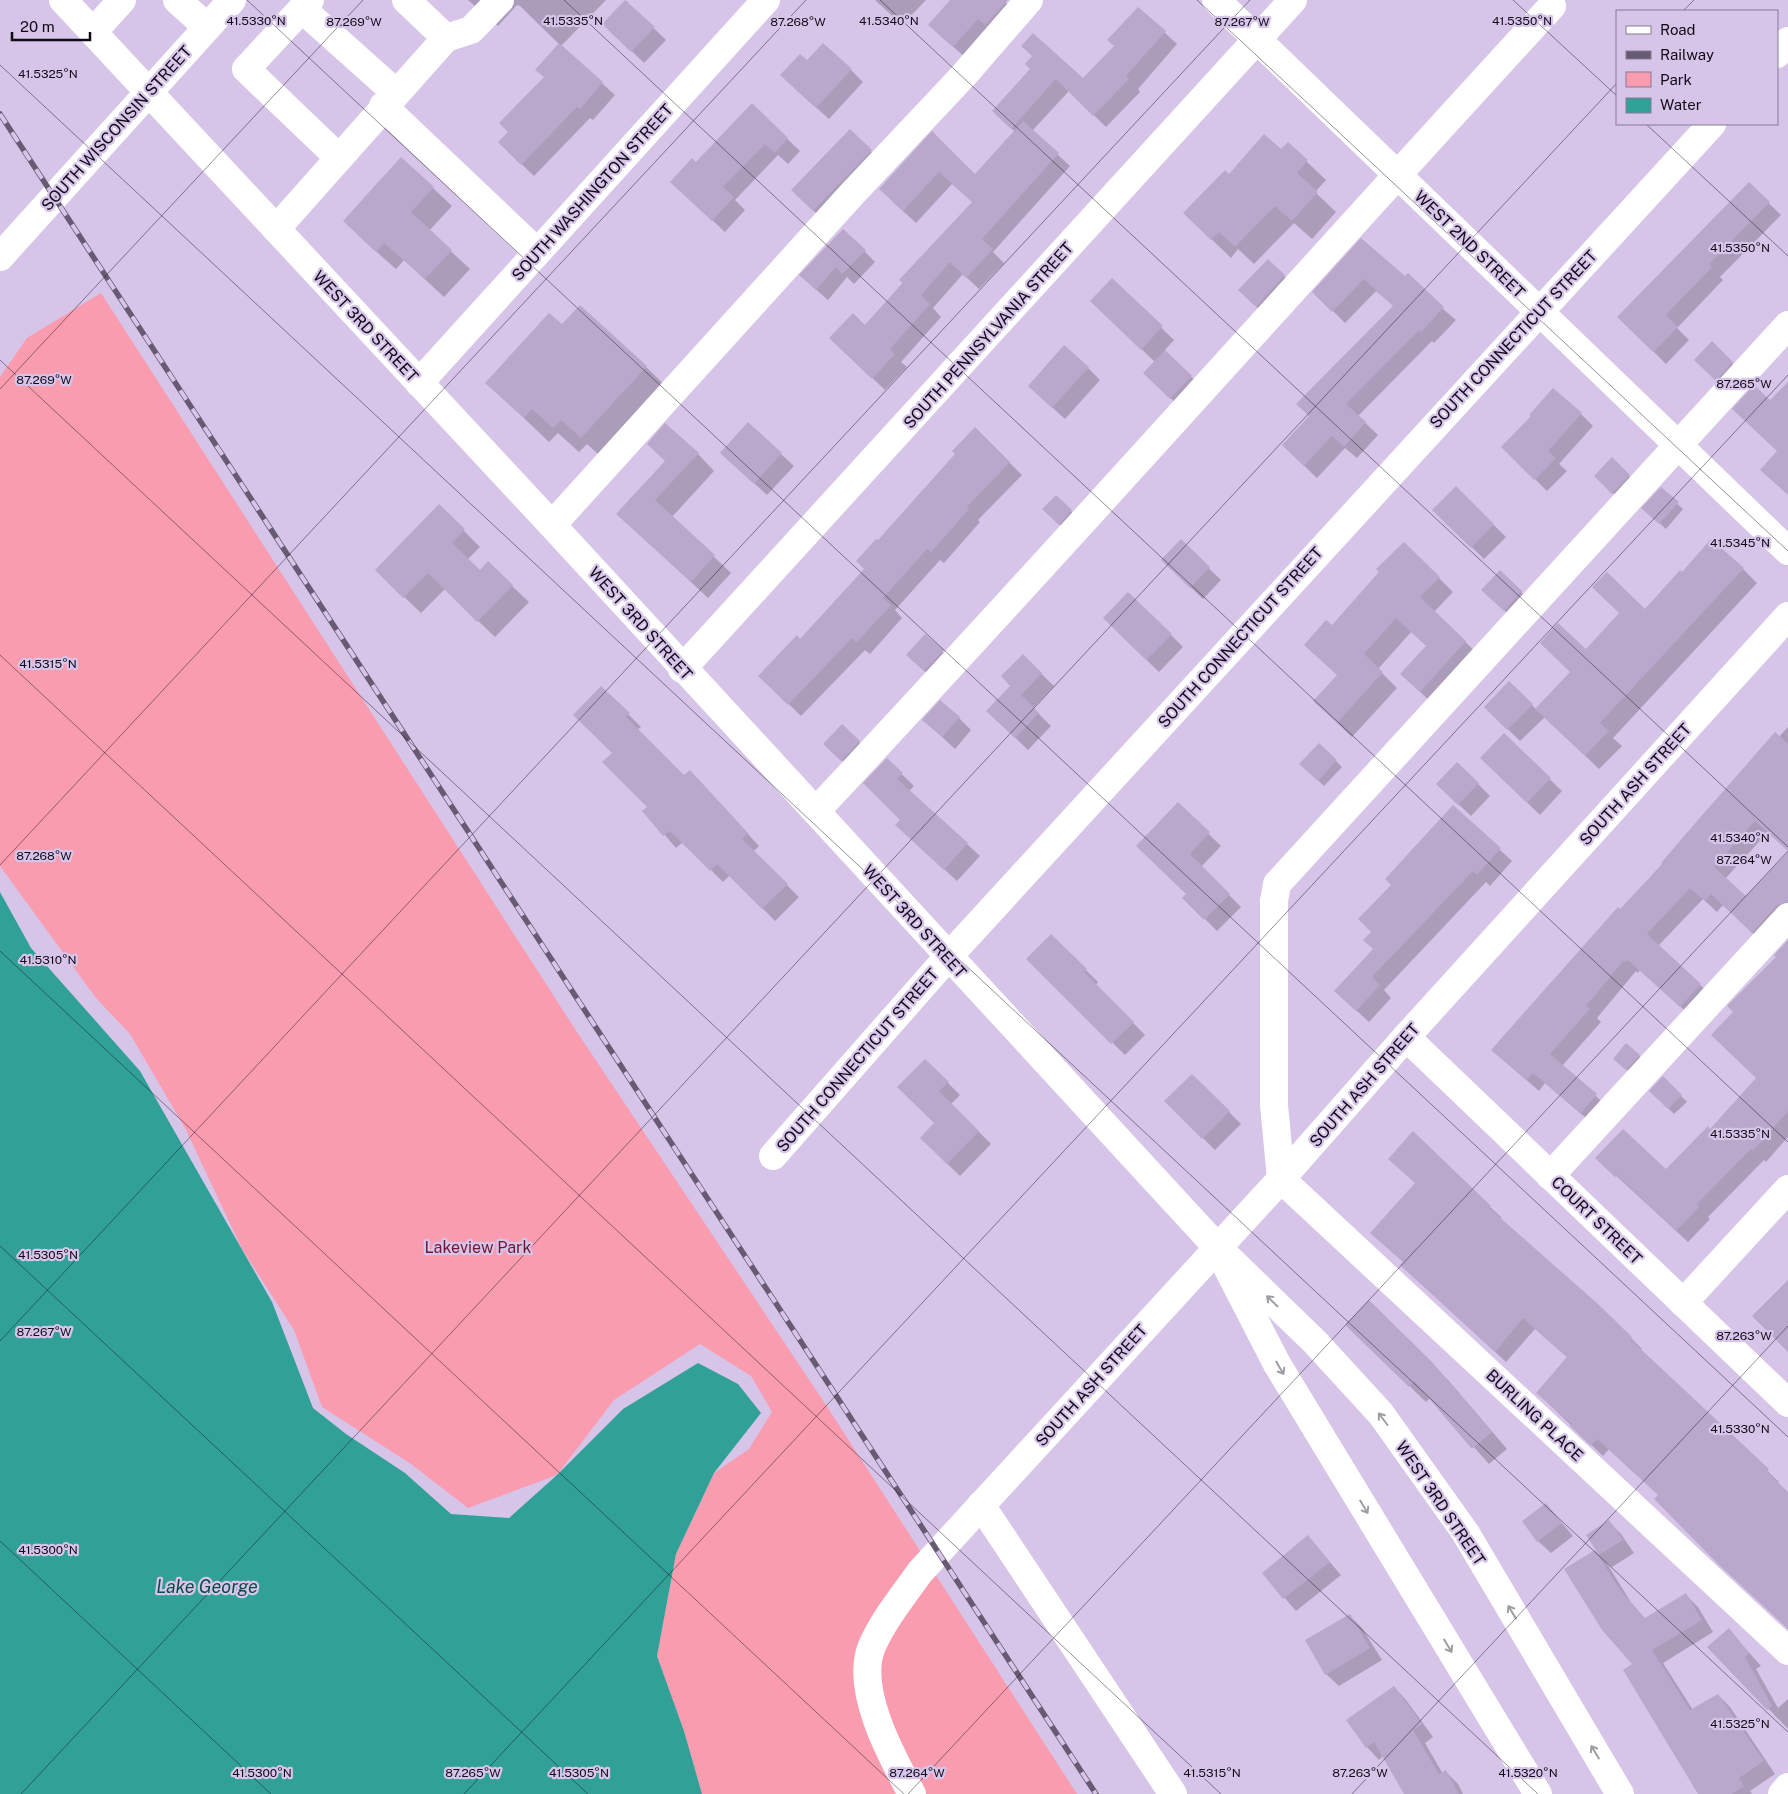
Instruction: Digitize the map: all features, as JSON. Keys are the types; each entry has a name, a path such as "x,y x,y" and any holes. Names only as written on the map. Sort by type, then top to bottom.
{"street":[{"name":"WEST 3RD STREET","path":"63,0 552,525 682,669 816,811 1217,1248 1314,1342 1381,1414 1465,1532 1620,1794"},
{"path":"93,32 122,0"},
{"name":"SOUTH WISCONSIN STREET","path":"0,257 232,0"},
{"path":"406,0 446,38"},
{"path":"276,229 446,38 471,30 500,0"},
{"name":"SOUTH WASHINGTON STREET","path":"419,383 766,0"},
{"path":"552,525 852,194 964,76 1029,0"},
{"name":"WEST 2ND STREET","path":"1216,0 1788,551"},
{"name":"SOUTH PENNSYLVANIA STREET","path":"682,669 1293,0"},
{"path":"183,2 207,27"},
{"path":"339,158 246,69 306,4 389,100 537,252"},
{"path":"816,811 983,633 1552,6"},
{"path":"1778,53 1788,42"},
{"name":"SOUTH CONNECTICUT STREET","path":"773,1156 948,957 1538,310 1711,125"},
{"path":"1281,1179 1274,1105 1274,901 1277,884 1788,325"},
{"name":"SOUTH ASH STREET","path":"912,1794 874,1716 867,1669 872,1648 892,1610 920,1572 1281,1179 1406,1037 1788,616"},
{"path":"1550,1176 1788,917"},
{"name":"COURT STREET","path":"1406,1037 1788,1403"},
{"name":"BURLING PLACE","path":"1281,1179 1788,1651"},
{"path":"1683,1303 1788,1189"},
{"name":"WEST 3RD STREET","path":"1217,1248 1278,1364 1538,1794"},
{"path":"981,1505 1174,1794"},
{"path":"1782,1794 1788,1788"}],"green space":[{"name":"Lakeview Park","path":"101,293 575,1029 826,1405 1077,1794 702,1794 684,1731 657,1656 676,1554 714,1473 749,1449 772,1412 751,1376 700,1344 614,1400 557,1475 468,1508 411,1464 322,1407 294,1330 242,1249 185,1128 130,1034 96,998 0,866 0,377 27,338"}],"water":[{"name":"Lake George","path":"0,892 31,948 140,1071 272,1302 313,1408 346,1434 405,1473 451,1514 509,1518 557,1475 623,1409 698,1363 738,1384 761,1413 714,1473 676,1554 657,1656 684,1731 702,1794 0,1794"}],"building":[{"path":"625,0 655,27 631,52 602,24"},
{"path":"950,0 1008,0 985,25 978,19 953,47 928,25"},
{"path":"1138,7 1166,31 1126,76 1129,79 1093,116 1056,79 1011,129 992,111 1030,69 1025,64 1032,56 1021,46 1033,33 1083,78 1114,46 1107,40"},
{"path":"559,43 603,82 580,109 577,107 521,165 498,142 508,132 499,123 544,77 535,70"},
{"path":"823,43 852,69 816,108 780,75 800,54 807,60"},
{"path":"752,103 788,138 775,153 765,144 723,187 734,197 712,221 670,182 692,158 696,162"},
{"path":"1023,121 1059,153 982,239 993,249 966,278 950,262 921,295 930,304 890,349 895,354 872,379 829,338 853,313 865,325 903,283 899,280 972,202 939,172 903,211 879,189 932,131 975,174"},
{"path":"850,129 872,150 813,211 791,190"},
{"path":"1264,134 1281,149 1288,142 1308,160 1297,173 1318,192 1292,221 1275,206 1235,247 1219,232 1211,240 1183,213 1225,170 1229,174"},
{"path":"401,157 434,187 411,212 452,250 425,279 384,243 376,252 343,221"},
{"path":"1749,182 1770,202 1709,264 1712,267 1666,315 1678,327 1653,352 1617,317"},
{"path":"843,229 866,250 842,274 836,267 816,290 799,275"},
{"path":"1361,238 1405,276 1408,273 1444,307 1421,332 1419,330 1346,404 1366,422 1344,447 1332,436 1304,466 1282,445 1309,416 1296,404 1393,306 1364,279 1332,312 1312,292"},
{"path":"1268,259 1285,275 1256,307 1238,290"},
{"path":"1112,278 1163,326 1141,350 1090,301"},
{"path":"580,305 647,366 581,438 561,420 553,428 532,409 524,418 485,383 549,313 562,324"},
{"path":"1712,341 1733,362 1716,381 1694,360"},
{"path":"1064,345 1089,367 1052,408 1028,386"},
{"path":"1165,350 1192,376 1170,399 1143,373"},
{"path":"1788,382 1788,495 1760,470 1777,451 1732,409 1754,385 1770,400"},
{"path":"1553,388 1582,413 1548,451 1556,458 1534,480 1501,447 1531,416 1529,415"},
{"path":"748,422 782,453 754,484 720,453"},
{"path":"665,423 699,453 655,500 715,555 691,582 616,514 665,461 647,444"},
{"path":"975,427 1010,462 967,507 969,509 931,552 927,549 883,598 891,605 857,642 852,638 788,705 758,676 797,635 800,639 864,569 856,561 876,539 878,540 955,454 952,451"},
{"path":"1612,457 1630,475 1612,494 1594,476"},
{"path":"1456,486 1494,524 1471,548 1432,510"},
{"path":"1661,487 1679,502 1659,524 1641,508"},
{"path":"1056,495 1072,510 1059,525 1042,509"},
{"path":"439,504 465,529 452,543 480,570 488,561 513,585 477,622 428,573 403,598 375,570"},
{"path":"1181,539 1210,567 1190,588 1161,560"},
{"path":"1711,539 1744,568 1600,723 1609,731 1585,756 1535,709 1570,672 1540,643 1558,623 1586,649 1619,613 1592,587 1607,572 1645,609 1680,570 1682,572"},
{"path":"1404,542 1440,577 1420,597 1466,641 1420,692 1400,674 1426,646 1396,618 1364,654 1383,672 1337,723 1313,701 1337,675 1304,645 1326,620 1332,625 1379,572 1376,569"},
{"path":"1500,570 1522,591 1504,611 1481,590"},
{"path":"1128,592 1172,634 1146,660 1103,618"},
{"path":"925,634 944,650 924,671 906,655"},
{"path":"1023,654 1042,673 1021,695 1039,713 1015,738 986,711 1010,686 1001,676"},
{"path":"1509,681 1533,704 1507,730 1484,707"},
{"path":"601,686 630,713 626,717 684,775 690,770 748,833 742,839 788,884 762,909 717,864 710,871 670,831 663,836 642,811 647,807 602,762 612,753 573,715"},
{"path":"940,700 960,717 942,737 922,720"},
{"path":"842,724 860,741 841,761 823,744"},
{"path":"1775,732 1788,744 1788,851 1755,821 1714,867 1746,896 1788,852 1788,902 1776,906 1752,933 1711,894 1705,901 1690,888 1647,934 1701,984 1680,1007 1628,960 1626,962 1624,960 1586,1006 1590,1009 1550,1054 1597,1094 1581,1113 1533,1073 1526,1080 1491,1050 1618,907 1620,909 1663,864 1661,863"},
{"path":"1504,733 1551,778 1527,803 1480,758"},
{"path":"1319,743 1337,760 1318,781 1299,764"},
{"path":"887,758 903,773 897,779 968,843 944,870 895,825 900,820 863,783"},
{"path":"1457,762 1479,783 1458,805 1436,784"},
{"path":"1178,802 1210,832 1190,854 1230,894 1204,920 1182,898 1186,894 1136,846"},
{"path":"1453,805 1501,848 1477,875 1473,871 1372,977 1380,985 1356,1011 1334,991 1373,949 1363,940 1371,932 1358,919 1391,885 1385,879"},
{"path":"1051,934 1087,969 1084,972 1134,1022 1111,1044 1026,959"},
{"path":"1788,940 1788,1111 1753,1151 1751,1149 1697,1204 1699,1207 1676,1231 1617,1175 1615,1177 1595,1158 1623,1129 1666,1169 1708,1126 1710,1129 1756,1078 1711,1035 1733,1012 1727,1006 1776,957 1774,955"},
{"path":"1626,1043 1640,1055 1626,1070 1613,1059"},
{"path":"925,1059 949,1082 939,1091 979,1131 947,1164 920,1138 934,1123 897,1087"},
{"path":"1192,1074 1230,1111 1202,1139 1164,1101"},
{"path":"1663,1076 1682,1095 1668,1109 1649,1091"},
{"path":"1413,1131 1491,1206 1489,1208 1598,1304 1632,1337 1630,1339 1769,1469 1767,1472 1788,1492 1788,1629 1718,1564 1654,1499 1658,1495 1597,1439 1591,1446 1570,1426 1572,1424 1536,1393 1567,1357 1523,1318 1495,1352 1400,1265 1403,1262 1370,1233 1415,1183 1388,1159"},
{"path":"1788,1280 1788,1352 1752,1316"},
{"path":"1369,1300 1432,1362 1492,1432 1472,1449 1414,1381 1409,1387 1345,1325"},
{"path":"1546,1503 1562,1523 1537,1542 1522,1521"},
{"path":"1609,1520 1623,1540 1599,1555 1586,1535"},
{"path":"1308,1535 1330,1562 1283,1599 1262,1573"},
{"path":"1595,1550 1620,1590 1645,1618 1686,1593 1702,1620 1652,1650 1690,1710 1718,1694 1764,1761 1739,1778 1744,1786 1732,1794 1698,1794 1623,1670 1632,1664 1602,1630 1564,1569"},
{"path":"1350,1614 1370,1648 1325,1675 1305,1640"},
{"path":"1729,1628 1749,1653 1745,1657 1772,1706 1767,1710 1707,1647"},
{"path":"1394,1686 1422,1724 1413,1730 1439,1774 1446,1770 1459,1794 1404,1794 1374,1742 1366,1748 1346,1720"}],"railway":[{"path":"0,114 1096,1794"}]}
